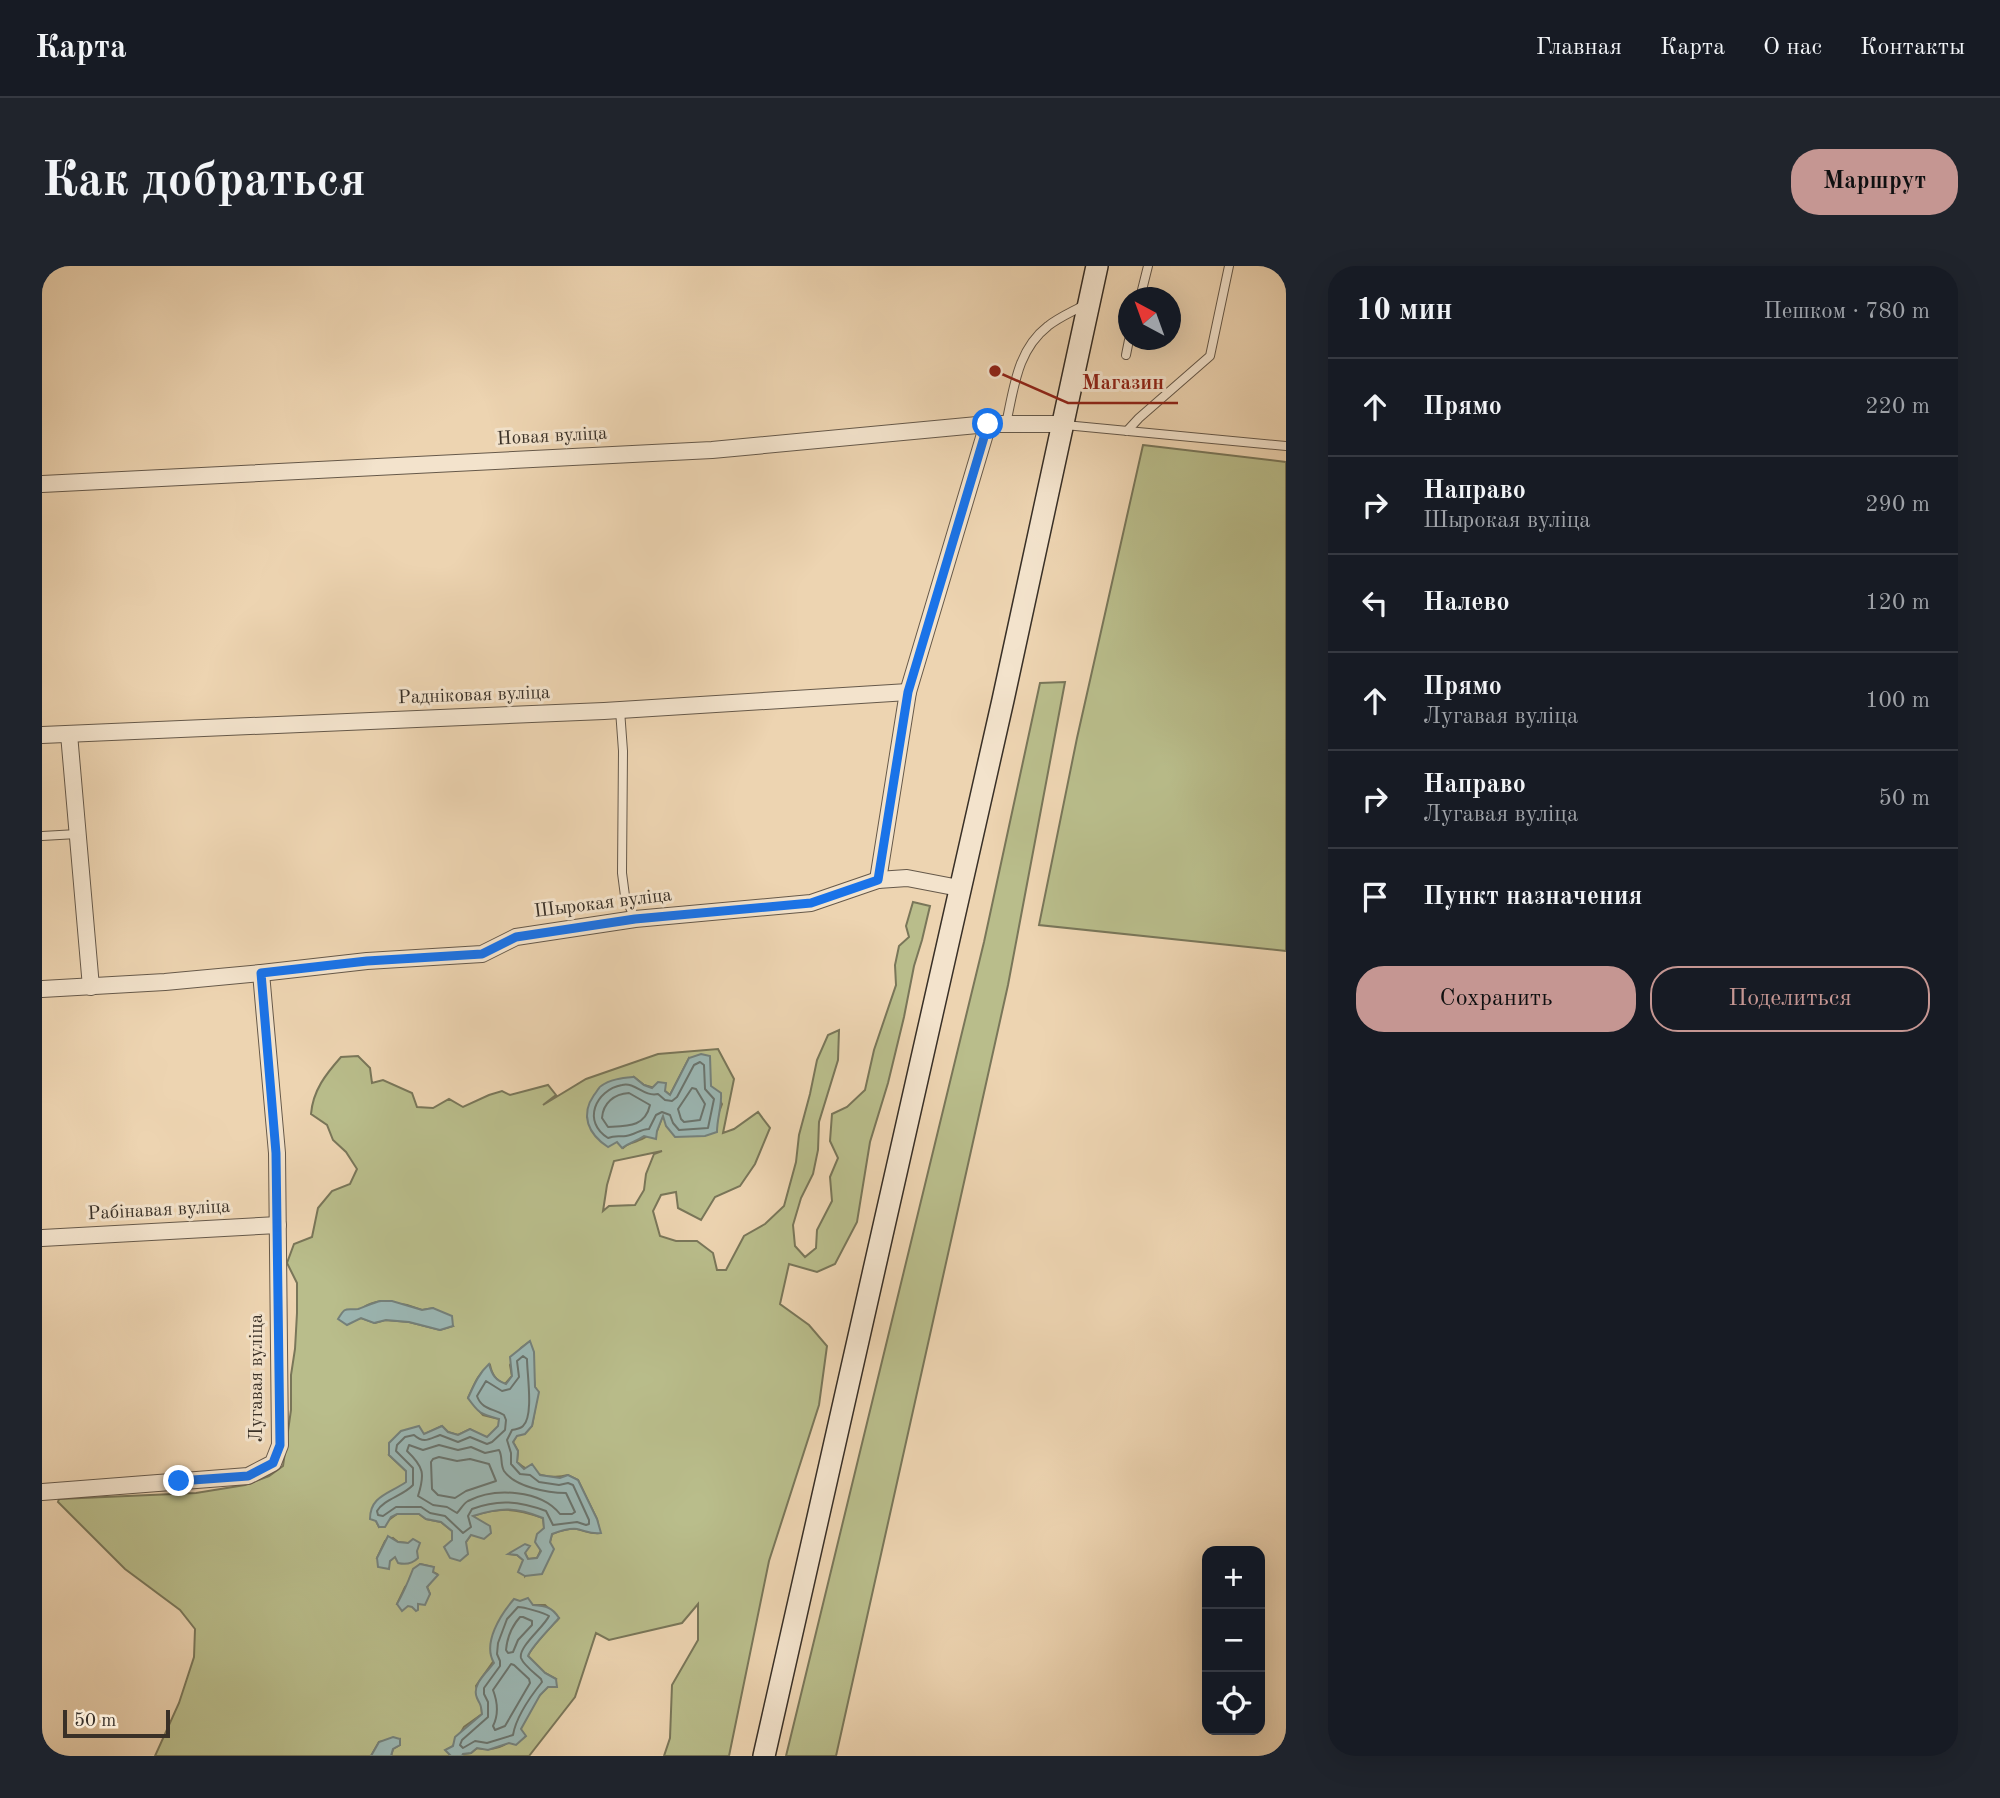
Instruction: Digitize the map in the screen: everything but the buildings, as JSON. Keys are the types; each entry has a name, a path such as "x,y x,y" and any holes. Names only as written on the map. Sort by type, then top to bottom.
{"main road":[{"path":"764,1756 1003,700 1097,266"}],"street":[{"name":"Новая вуліца","path":"42,484 712,450 988,424 1062,425"},
{"path":"878,880 908,692 988,424"},
{"name":"Радніковая вуліца","path":"42,735 620,710 908,692"},
{"path":"69,734 91,987"},
{"name":"Шырокая вуліца","path":"42,989 261,973 367,961 482,954 516,937 635,919 811,903 878,880 906,878 959,888"},
{"name":"Лугавая вуліца","path":"42,1492 248,1476 273,1463 280,1445 278,1225 276,1153 261,973"},
{"name":"Рабінавая вуліца","path":"42,1238 278,1225"}],"lane":[{"path":"1143,287 1148,266"},
{"path":"1126,431 1210,356 1229,266"},
{"path":"1006,424 1021,360 1027,347 1050,324 1088,303"},
{"path":"1126,355 1127,350"},
{"path":"1062,425 1286,446"},
{"path":"620,710 623,751 622,873 625,896 635,919"},
{"path":"42,836 78,834"}],"green space":[{"path":"1143,445 1286,462 1286,951 1039,925 1077,738"},
{"path":"1065,682 1008,985 836,1756 786,1756 984,942 1040,683"},
{"path":"913,902 930,906 888,1083 870,1142 857,1222 835,1264 817,1272 789,1264 780,1304 809,1325 827,1346 819,1405 769,1561 729,1756 664,1756 670,1738 672,1685 698,1640 698,1604 682,1623 609,1640 596,1633 575,1697 529,1756 462,1754 471,1753 477,1748 501,1747 509,1741 540,1695 556,1679 545,1673 528,1656 559,1618 545,1605 533,1605 476,1686 482,1714 464,1727 453,1746 446,1750 451,1756 391,1756 393,1749 400,1745 400,1739 379,1742 371,1756 155,1756 179,1703 194,1657 195,1629 180,1610 125,1569 58,1502 59,1499 196,1493 245,1485 269,1476 283,1466 291,1410 291,1375 297,1313 297,1283 287,1263 294,1244 312,1237 318,1208 332,1191 350,1184 357,1169 346,1152 333,1140 327,1125 311,1114 317,1090 341,1057 358,1056 370,1068 372,1083 383,1080 412,1093 417,1107 433,1108 449,1099 463,1107 502,1091 510,1095 548,1085 556,1095 543,1105 586,1079 658,1054 718,1049 734,1079 723,1133 734,1129 758,1112 770,1128 755,1164 740,1186 715,1197 701,1220 678,1208 676,1192 661,1195 653,1211 660,1236 676,1241 697,1241 713,1253 717,1270 726,1270 744,1236 765,1224 784,1206 817,1060 828,1035 839,1030 838,1060 819,1122 818,1150 813,1174 801,1198 793,1225 795,1246 805,1257 816,1248 817,1230 832,1201 830,1177 838,1158 830,1141 832,1114 847,1107 865,1090 874,1050 896,985 895,965 899,946 909,937 906,926","holes":["689,1058 722,1104 717,1117 663,1115 657,1131 623,1148 617,1142 634,1077 644,1085 670,1095","662,1151 654,1154 646,1174 644,1190 635,1205 609,1206 603,1211 614,1161","381,1301 422,1310 433,1308 453,1326 440,1330 409,1322 385,1320 375,1323 361,1318 352,1321 360,1310","529,1342 538,1392 532,1426 517,1435 513,1442 518,1451 517,1462 541,1475 568,1475 578,1480 597,1519 600,1533 574,1529 552,1534 550,1542 525,1576 523,1560 517,1555 509,1554 525,1553 528,1559 537,1558 543,1543 543,1518 500,1510 472,1516 480,1521 466,1542 452,1540 452,1531 441,1522 426,1519 419,1514 397,1514 379,1527 376,1521 393,1491 406,1483 406,1471 389,1455 442,1426 448,1432 458,1435 470,1429 487,1438 499,1426 499,1419 483,1415 468,1398 479,1376 490,1365 495,1377 505,1384 512,1376 510,1365 521,1348","393,1538 398,1542 408,1543 390,1561 377,1558 385,1541","420,1564 433,1567 433,1572 437,1574 427,1587 430,1594 423,1601 411,1605 397,1604 410,1577"]}],"water":[{"path":"701,1054 710,1056 711,1086 721,1093 717,1132 705,1136 675,1137 666,1126 663,1116 656,1139 644,1136 622,1148 617,1142 608,1147 595,1136 588,1124 587,1110 600,1086 612,1080 634,1077 652,1088 658,1082 666,1083 665,1091 670,1095 689,1058"},
{"path":"381,1301 392,1301 422,1310 433,1308 452,1316 453,1326 440,1330 409,1322 386,1320 374,1323 361,1318 347,1325 338,1319 346,1310"},
{"path":"530,1341 534,1352 535,1387 539,1392 532,1426 513,1442 518,1451 517,1462 524,1469 532,1464 540,1475 560,1478 568,1475 578,1480 601,1533 574,1529 552,1534 550,1542 554,1549 542,1574 525,1576 518,1572 523,1560 517,1555 508,1554 525,1544 530,1546 525,1553 528,1559 537,1558 541,1551 535,1542 537,1534 544,1528 543,1518 533,1514 508,1510 473,1516 490,1526 491,1533 484,1539 471,1535 466,1542 468,1554 460,1561 450,1558 444,1547 452,1540 452,1531 441,1522 426,1519 419,1514 397,1514 391,1517 385,1527 379,1527 376,1521 370,1519 373,1505 382,1496 406,1482 406,1471 389,1455 389,1443 401,1431 419,1426 424,1434 442,1426 448,1432 458,1435 470,1429 487,1437 498,1426 499,1419 481,1413 468,1398 489,1364 494,1377 506,1384 512,1376 510,1357"},
{"path":"388,1536 398,1542 408,1543 413,1539 420,1543 418,1558 404,1564 398,1563 395,1557 390,1561 389,1569 378,1567 377,1558"},
{"path":"420,1564 434,1567 433,1572 438,1575 427,1587 430,1594 425,1605 418,1604 416,1611 408,1606 402,1611 397,1604 413,1569"},
{"path":"528,1598 533,1605 554,1611 559,1618 528,1656 545,1673 556,1679 557,1687 548,1687 540,1695 521,1729 526,1736 516,1745 509,1743 488,1750 477,1748 462,1756 451,1756 445,1750 453,1746 455,1737 482,1714 476,1688 494,1663 490,1647 495,1629 514,1599 520,1601"},
{"path":"393,1737 400,1739 400,1745 393,1749 391,1756 371,1756 379,1742"}],"place":[{"name":"Магазин","path":"995,371"}],"route":[{"path":"179,1481 248,1476 273,1463 280,1445 276,1153 261,973 367,961 482,954 516,937 635,919 811,903 878,880 908,692 988,424"}]}
